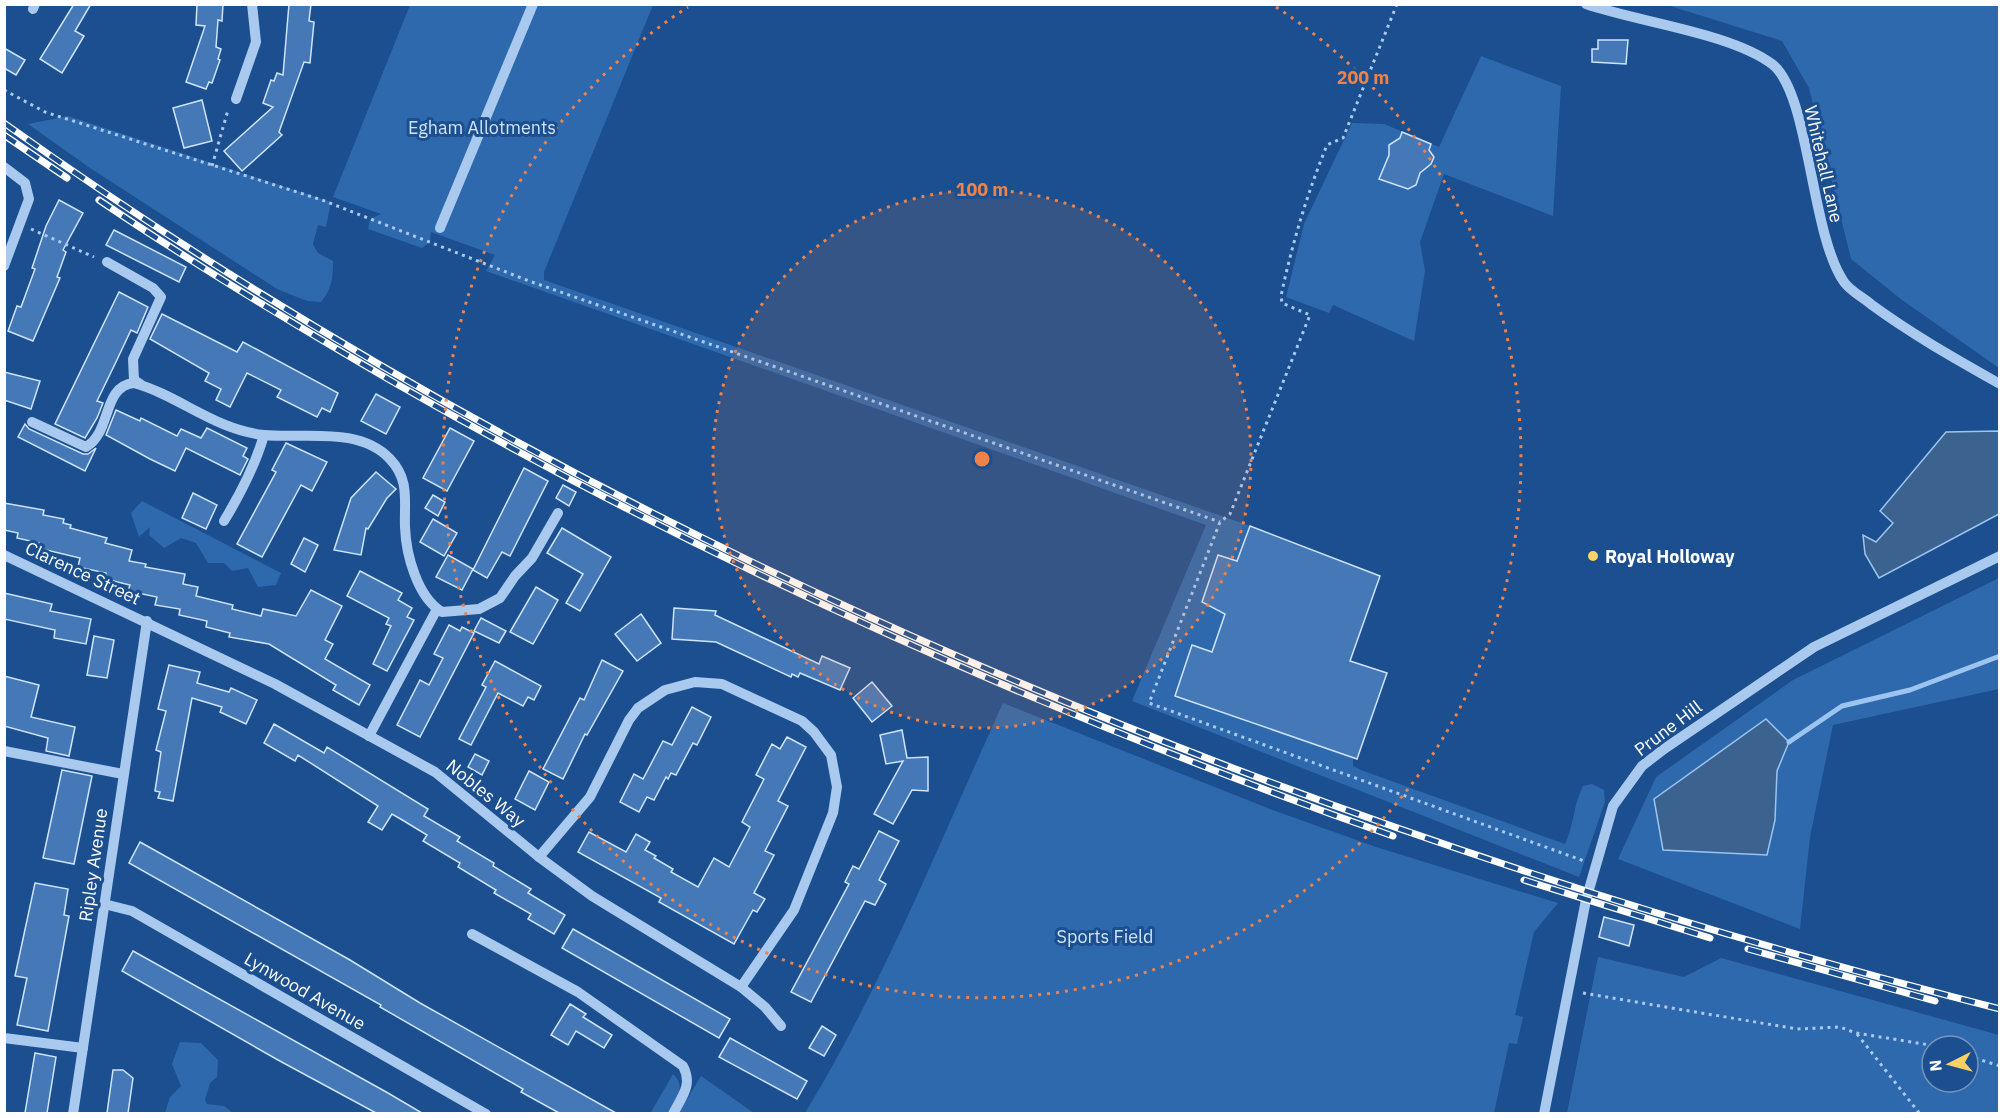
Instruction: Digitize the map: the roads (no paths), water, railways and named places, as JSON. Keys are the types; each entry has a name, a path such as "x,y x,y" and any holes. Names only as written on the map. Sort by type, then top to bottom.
{"street":[{"path":"236,99 256,42 252,4"},
{"path":"440,228 533,4"},
{"name":"Whitehall Lane","path":"1586,4 1745,49 1773,65 1784,80 1798,116 1829,255 1845,284 1905,329 2000,384"},
{"path":"4,167 25,183 29,191 28,206 4,266"},
{"path":"107,262 153,288 161,297 133,359 134,380 214,422 264,435 346,437 376,448 392,460 405,485 405,526 411,563 420,585 437,609 442,612 466,611 486,606 500,598 515,576 532,558 558,513"},
{"path":"32,422 86,447 96,439 117,390 129,383 140,384"},
{"path":"224,521 242,492 256,461 264,435"},
{"name":"Clarence Street","path":"4,555 147,621"},
{"name":"Prune Hill","path":"1544,1113 1566,990 1595,865 1613,806 1626,784 1649,760 1814,647 2000,556"},
{"path":"369,736 437,609"},
{"name":"Nobles Way","path":"147,621 275,684 435,772 539,857 592,896 741,987 765,1007 781,1026"},
{"name":"Ripley Avenue","path":"73,1113 147,621"},
{"path":"539,857 590,797 634,714 651,697 664,690 695,682 722,684 802,721 814,732 831,755 837,787 833,813 794,910 741,987"},
{"path":"4,751 123,774"},
{"name":"Lynwood Avenue","path":"104,904 132,911 486,1113"},
{"path":"472,934 578,992 683,1066 689,1077 687,1088 672,1113"},
{"path":"4,1038 82,1048"}],"waterway":[{"path":"1789,742 1842,706 1910,690 2000,656"}],"railway":[{"path":"4,123 232,275 468,415 711,542 961,658 1215,761 1474,854 1736,937 2000,1009"},
{"path":"4,135 67,178"},
{"path":"99,200 246,294 395,383 637,514 884,632 1009,687 1136,740 1393,836"},
{"path":"1524,880 1710,938"},
{"path":"1748,949 1935,1001"}],"place":[{"name":"Royal Holloway","path":"1593,556"}],"park label":[{"name":"Egham Allotments","path":"482,127"},
{"name":"Sports Field","path":"1105,936"}]}
